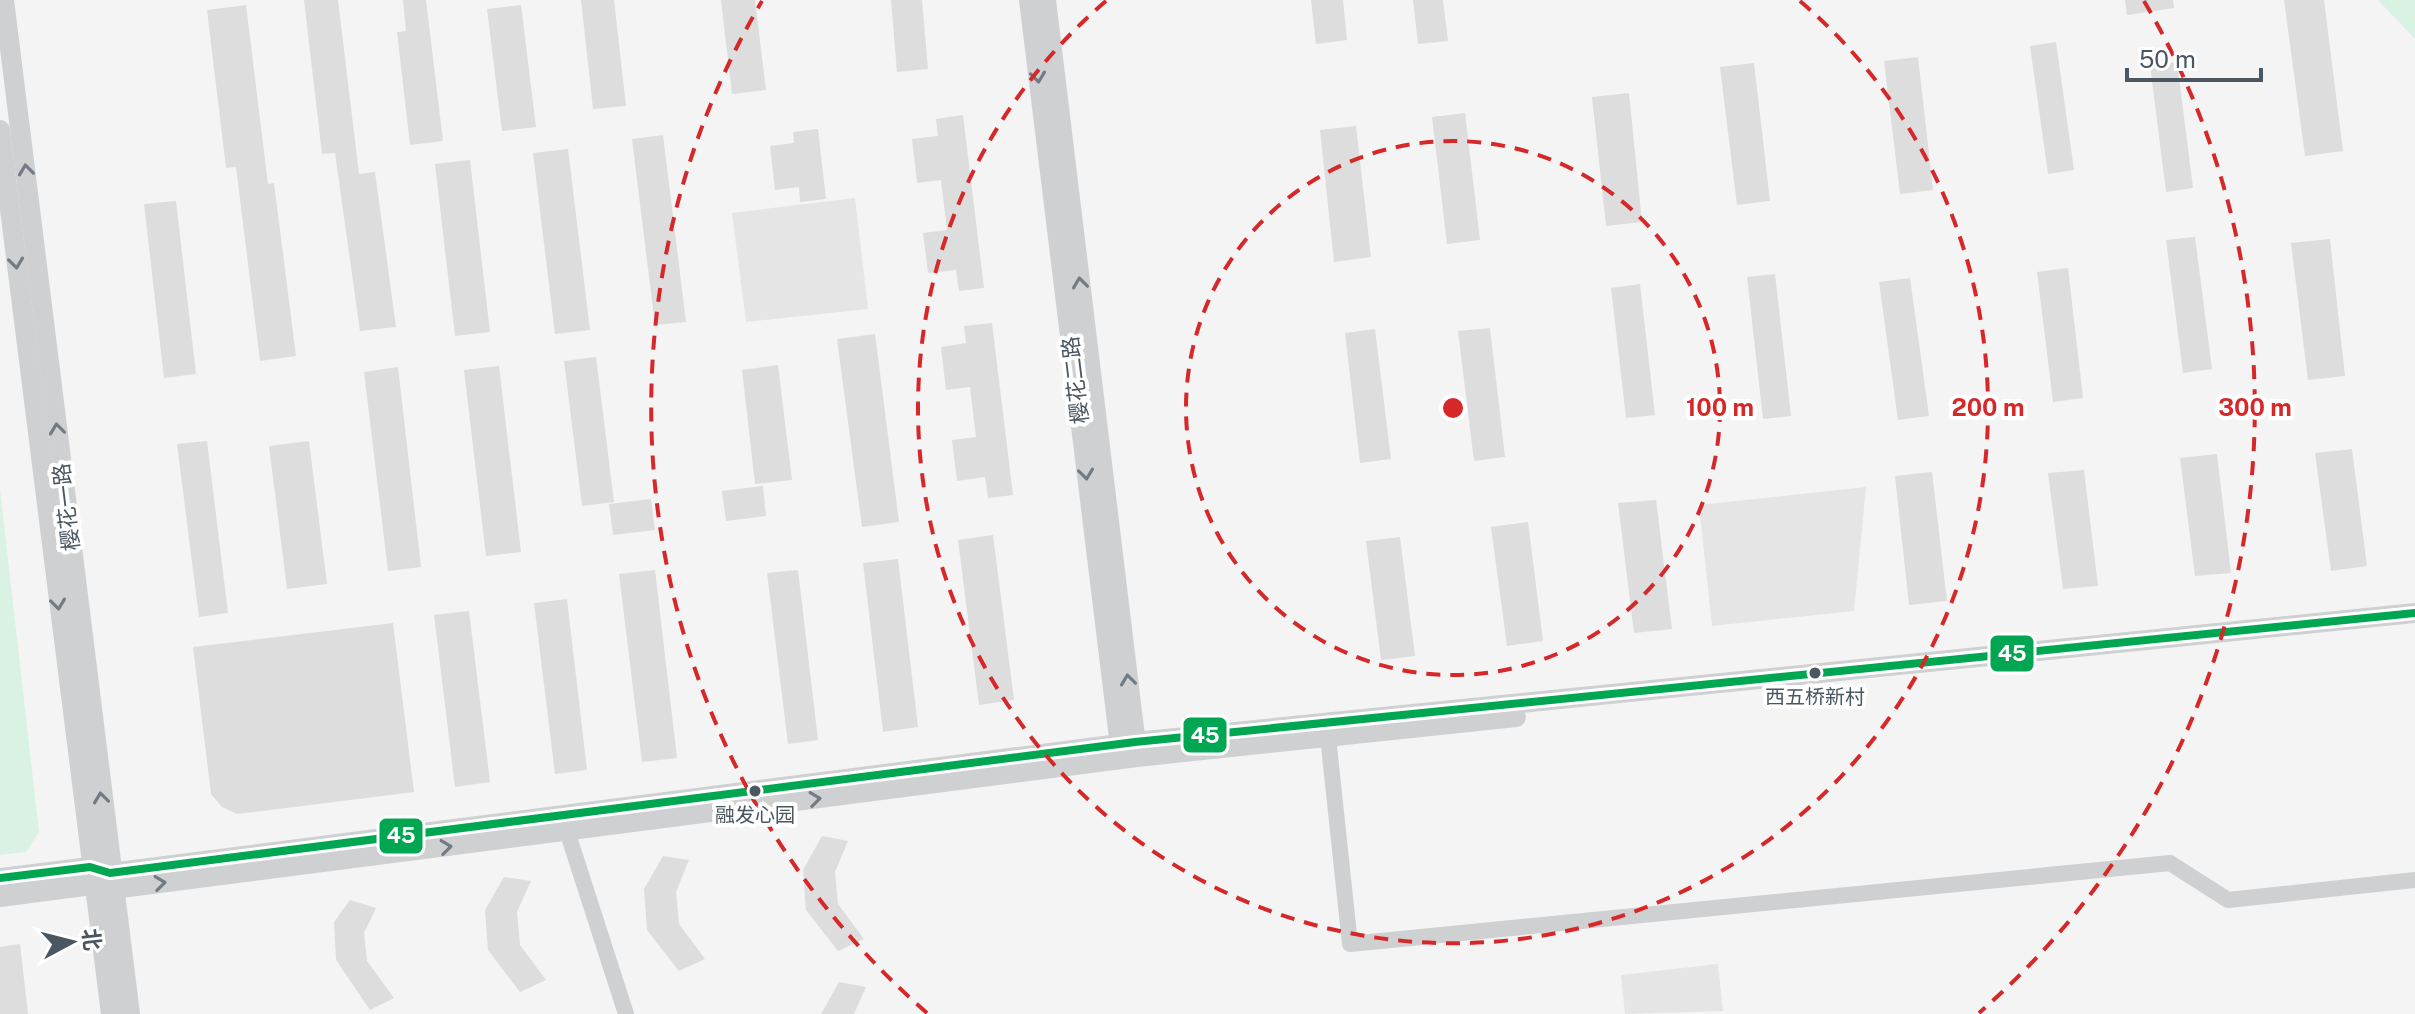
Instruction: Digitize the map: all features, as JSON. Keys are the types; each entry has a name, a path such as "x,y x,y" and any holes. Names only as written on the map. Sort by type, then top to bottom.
{"street":[{"name":"樱花一路","path":"4,0 6,62 101,878 111,1014"},
{"name":"樱花二路","path":"1029,0 1128,751"},
{"name":"樱花二路","path":"1046,0 1128,751"},
{"name":"樱花一路","path":"0,130 101,878 130,1014"},
{"path":"0,897 101,878 1128,751 2415,613"},
{"path":"0,878 101,878 567,831 1128,751 1328,737 2415,626"},
{"path":"1328,737 1350,944 2170,863 2228,900 2415,880"},
{"path":"567,831 626,1014"}],"shaded area":[{"path":"855,198 868,309 746,322 732,213"},
{"path":"1866,487 1854,611 1712,626 1699,505"},
{"path":"1718,964 1723,1011 1625,1014 1621,975"}],"green space":[{"path":"2378,0 2415,0 2415,39"},
{"path":"0,489 39,832 26,852 0,855"}],"building":[{"path":"304,0 338,0 359,174 375,172 396,327 360,331 335,153 322,154"},
{"path":"403,0 426,0 443,141 410,145 397,32 406,31"},
{"path":"581,0 614,0 626,106 593,109"},
{"path":"721,0 755,0 766,90 732,94"},
{"path":"891,0 922,0 928,69 897,72"},
{"path":"1311,0 1343,0 1347,40 1316,44"},
{"path":"1413,0 1443,0 1448,41 1418,44"},
{"path":"2125,0 2173,0 2174,8 2127,15"},
{"path":"2284,0 2324,0 2343,151 2305,156"},
{"path":"246,5 268,184 274,183 296,356 260,361 236,167 226,168 207,10"},
{"path":"521,5 536,127 502,131 487,9"},
{"path":"2056,42 2074,170 2048,174 2030,46"},
{"path":"1918,57 1933,190 1900,194 1884,61"},
{"path":"2177,62 2193,188 2166,192 2150,65"},
{"path":"1754,63 1770,201 1737,205 1720,67"},
{"path":"1629,93 1642,222 1606,226 1592,97"},
{"path":"1465,113 1480,240 1447,244 1432,117"},
{"path":"963,115 984,288 959,291 956,270 928,273 923,233 947,230 941,180 917,183 912,139 938,136 936,119"},
{"path":"1356,126 1371,257 1334,262 1320,130"},
{"path":"818,129 826,199 800,202 799,187 775,190 770,146 794,143 793,132"},
{"path":"663,135 686,322 655,325 632,139"},
{"path":"568,149 590,330 555,334 533,153"},
{"path":"470,160 490,332 455,336 435,164"},
{"path":"176,201 196,374 164,378 144,204"},
{"path":"2195,237 2212,369 2183,373 2166,240"},
{"path":"2330,239 2345,376 2308,380 2291,243"},
{"path":"2068,268 2083,398 2053,402 2037,272"},
{"path":"1775,274 1791,416 1763,419 1747,277"},
{"path":"1910,278 1929,416 1898,420 1879,282"},
{"path":"1640,284 1655,415 1626,418 1611,288"},
{"path":"992,323 1013,495 988,498 985,477 957,481 952,440 976,437 970,387 946,390 941,347 966,343 964,326"},
{"path":"1490,328 1505,457 1474,461 1458,331"},
{"path":"1375,329 1391,459 1360,463 1345,333"},
{"path":"875,334 899,522 862,527 837,339"},
{"path":"596,357 614,502 582,506 564,361"},
{"path":"778,365 792,480 755,484 742,370"},
{"path":"499,366 521,552 486,556 464,370"},
{"path":"398,367 421,567 388,571 364,372"},
{"path":"207,441 228,613 199,617 177,444"},
{"path":"309,441 327,584 287,589 269,446"},
{"path":"2352,449 2367,566 2331,571 2315,453"},
{"path":"2217,454 2231,573 2195,576 2180,458"},
{"path":"2084,470 2098,586 2063,589 2048,473"},
{"path":"1932,472 1947,601 1909,605 1895,476"},
{"path":"763,486 766,516 726,521 722,491"},
{"path":"651,499 655,530 613,535 609,504"},
{"path":"1656,500 1672,629 1634,633 1618,503"},
{"path":"1528,522 1543,641 1507,646 1491,527"},
{"path":"993,535 1014,700 979,705 958,540"},
{"path":"1400,537 1415,656 1381,660 1366,541"},
{"path":"898,559 918,727 883,732 863,563"},
{"path":"655,570 677,758 642,762 619,574"},
{"path":"798,570 818,740 788,744 767,573"},
{"path":"567,599 587,770 555,774 534,603"},
{"path":"469,611 490,782 455,787 434,615"},
{"path":"393,623 414,792 237,814 222,807 211,794 193,647"},
{"path":"822,836 848,841 835,872 838,904 864,939 838,951 806,910 803,870"},
{"path":"663,856 689,860 676,892 679,924 705,959 679,971 647,930 644,889"},
{"path":"504,877 531,881 517,912 520,945 546,980 520,992 488,950 485,910"},
{"path":"350,900 376,908 364,933 367,961 394,998 370,1010 336,960 334,922"},
{"path":"20,944 28,1014 0,1014 0,947"},
{"path":"839,982 866,987 854,1014 821,1014"}],"transit line":[{"name":"45","path":"0,878 90,867 110,873 1135,742 2415,613"}],"place":[{"name":"西五桥新村","path":"1815,673"},
{"name":"融发心园","path":"755,791"}]}
